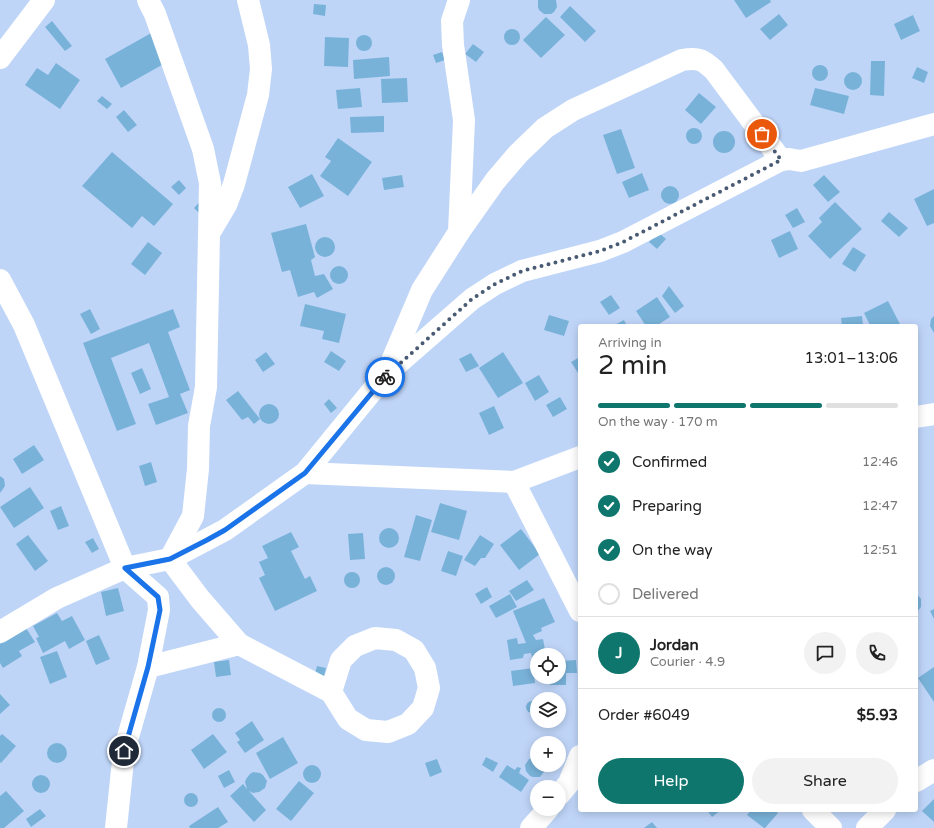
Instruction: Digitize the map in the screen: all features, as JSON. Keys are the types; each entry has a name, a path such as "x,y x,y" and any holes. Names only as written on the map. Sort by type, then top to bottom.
{"street":[{"path":"0,58 44,0"},
{"path":"148,0 155,14 202,149 210,183 206,387 199,426 198,469 193,516 170,559"},
{"path":"210,232 226,205 234,184 258,95 261,69 259,45 248,0"},
{"path":"459,0 452,21 464,120 459,232"},
{"path":"386,374 422,290 459,232 495,181 518,154 545,128 573,110 682,60 693,58 704,60 714,70 781,160"},
{"path":"0,632 57,598 125,568 170,559 225,530 305,473 386,374 472,299 495,284 522,271 600,251 623,242 781,160 789,159 802,161 934,124"},
{"path":"0,280 24,325 125,568 158,597 160,610 148,667 124,751 116,828"},
{"path":"918,417 934,414"},
{"path":"305,473 514,482 578,458"},
{"path":"514,482 578,607"},
{"path":"170,559 200,599 239,644 331,692 348,720 366,730 388,732 408,724 423,708 428,688 425,668 414,650 396,640 375,638 355,646 341,660 331,692"},
{"path":"148,667 239,644"},
{"path":"566,787 569,784 578,761"},
{"path":"918,780 934,770"},
{"path":"815,812 831,828"},
{"path":"867,828 883,812"},
{"path":"531,828 542,816"}],"building":[{"path":"538,0 556,0 557,7 551,14 544,14 539,10"},
{"path":"734,0 770,0 771,2 746,18"},
{"path":"314,4 326,5 325,16 313,14"},
{"path":"570,6 596,31 585,42 560,17"},
{"path":"779,14 788,25 770,40 760,29"},
{"path":"913,15 920,31 901,40 894,24"},
{"path":"546,17 565,35 541,58 523,40"},
{"path":"52,21 72,46 65,51 45,27"},
{"path":"509,29 515,29 520,34 518,43 515,45 509,45 504,40 504,34"},
{"path":"153,32 169,61 121,88 105,59"},
{"path":"364,35 370,37 372,43 370,49 364,51 358,49 356,43 358,37"},
{"path":"325,37 349,38 348,67 324,66"},
{"path":"473,44 484,52 476,62 465,54"},
{"path":"442,52 445,60 436,63 433,55"},
{"path":"389,57 390,76 354,79 353,60"},
{"path":"871,61 885,61 884,96 870,95"},
{"path":"56,63 80,80 60,109 25,85 37,68 48,75"},
{"path":"820,65 827,70 828,73 823,80 820,81 813,76 812,73 817,66"},
{"path":"917,67 928,72 924,83 912,78"},
{"path":"853,72 859,75 862,81 859,87 853,90 847,87 844,81 847,75"},
{"path":"407,78 408,102 382,103 381,79"},
{"path":"360,88 362,107 338,109 336,90"},
{"path":"815,88 849,96 844,114 810,105"},
{"path":"699,93 716,107 701,124 685,110"},
{"path":"102,96 112,104 107,109 97,101"},
{"path":"124,110 137,125 128,132 116,117"},
{"path":"384,116 384,132 351,133 350,117"},
{"path":"691,128 697,128 702,133 700,142 697,144 691,144 686,139 686,133"},
{"path":"621,129 635,168 617,174 603,135"},
{"path":"724,131 732,134 735,142 732,150 724,153 716,150 713,142 716,134"},
{"path":"338,138 372,162 348,196 320,176 331,161 325,157"},
{"path":"112,152 173,204 154,226 142,216 132,228 82,186"},
{"path":"642,173 649,190 629,198 622,182"},
{"path":"312,174 324,196 300,208 288,187"},
{"path":"402,175 404,187 384,190 382,178"},
{"path":"824,175 840,192 828,202 813,185"},
{"path":"179,180 186,188 179,195 171,187"},
{"path":"670,186 676,189 679,195 676,201 670,204 664,201 661,195 664,189"},
{"path":"934,189 934,223 927,226 914,199"},
{"path":"203,198 200,214 194,208"},
{"path":"835,202 862,229 830,259 808,236 822,222 819,218"},
{"path":"797,208 805,222 793,228 785,215"},
{"path":"889,212 908,228 899,237 881,221"},
{"path":"306,224 315,257 311,260 315,276 324,274 333,289 317,298 314,292 298,297 290,270 282,272 271,233"},
{"path":"790,231 798,249 779,258 771,240"},
{"path":"658,232 666,239 657,249 649,242"},
{"path":"325,237 332,240 335,247 332,254 325,257 318,254 315,247 318,240"},
{"path":"148,242 162,253 145,275 131,264"},
{"path":"853,247 866,255 855,272 842,264"},
{"path":"339,266 345,269 348,275 345,281 339,284 333,281 330,275 333,269"},
{"path":"669,286 684,306 675,313 662,296"},
{"path":"611,295 620,308 609,315 600,302"},
{"path":"657,297 670,317 659,324 645,324 636,311"},
{"path":"888,301 900,324 870,324 864,313"},
{"path":"305,304 346,314 339,343 322,339 324,331 300,326"},
{"path":"90,309 100,329 91,334 80,314"},
{"path":"173,309 180,327 168,332 190,390 180,394 188,413 156,425 148,404 169,397 149,343 111,358 136,424 117,431 83,343"},
{"path":"549,315 569,321 564,336 544,330"},
{"path":"862,316 863,324 842,324 841,318"},
{"path":"934,316 934,333 930,326 931,319"},
{"path":"624,320 626,324 617,324"},
{"path":"331,351 346,361 339,371 324,362"},
{"path":"266,352 275,364 263,372 255,360"},
{"path":"503,352 523,383 498,398 479,368"},
{"path":"471,353 479,366 466,372 459,359"},
{"path":"578,358 578,373 571,362"},
{"path":"142,368 151,389 140,394 131,373"},
{"path":"539,375 549,392 535,401 525,383"},
{"path":"238,391 260,419 254,424 248,417 242,420 226,400"},
{"path":"560,397 567,409 553,417 546,405"},
{"path":"329,399 337,408 331,413 324,404"},
{"path":"269,404 276,407 279,414 276,421 269,424 262,421 259,414 262,407"},
{"path":"494,406 504,428 489,435 479,413"},
{"path":"34,445 44,460 22,474 13,459"},
{"path":"151,462 157,482 145,486 139,466"},
{"path":"0,476 4,479 5,486 0,493"},
{"path":"30,487 44,508 14,528 0,507"},
{"path":"440,503 467,511 459,540 431,532"},
{"path":"61,506 69,526 58,530 50,511"},
{"path":"416,515 432,520 420,561 404,557"},
{"path":"389,528 396,531 399,538 396,545 389,548 382,545 379,538 382,531"},
{"path":"521,529 540,554 519,570 500,545"},
{"path":"291,532 299,547 291,551 305,579 310,576 317,591 275,611 259,578 265,575 259,562 268,558 262,546"},
{"path":"363,533 365,559 350,560 348,534"},
{"path":"28,535 48,561 35,571 16,544"},
{"path":"480,535 494,544 485,558 481,558 475,566 464,560"},
{"path":"93,538 99,549 92,553 85,542"},
{"path":"448,551 463,556 456,576 441,571"},
{"path":"382,567 390,567 395,572 393,583 390,585 382,585 377,580 377,572"},
{"path":"349,572 355,572 360,577 358,586 355,588 349,588 344,583 344,577"},
{"path":"527,580 534,590 516,601 509,591"},
{"path":"487,587 492,597 481,604 475,594"},
{"path":"118,588 124,611 106,616 101,592"},
{"path":"510,594 517,607 496,618 489,606"},
{"path":"918,595 921,599 921,607 918,611"},
{"path":"544,598 555,622 541,628 542,631 533,635 536,640 543,639 545,648 530,648 530,653 524,654 523,658 510,660 507,640 517,638 518,644 526,643 513,611"},
{"path":"934,609 934,619 930,611"},
{"path":"57,613 62,621 72,616 85,640 69,649 65,641 43,653 36,638 39,637 33,626"},
{"path":"26,628 35,642 19,651 22,656 3,668 0,663 0,644"},
{"path":"99,635 110,659 96,665 86,641"},
{"path":"57,651 67,677 50,684 40,657"},
{"path":"229,660 231,675 216,677 214,662"},
{"path":"576,660 577,673 566,673 566,661"},
{"path":"317,666 326,668 323,680 314,678"},
{"path":"934,667 934,702 918,678"},
{"path":"530,668 530,684 513,686 511,671"},
{"path":"550,684 566,684 566,685"},
{"path":"0,694 10,705 0,714"},
{"path":"530,702 530,712 526,707"},
{"path":"216,708 222,708 226,712 226,718 222,722 216,722 212,718 212,712"},
{"path":"252,721 264,740 245,753 237,742 240,740 235,733"},
{"path":"2,734 16,746 1,763 0,736"},
{"path":"213,734 227,752 204,769 191,750"},
{"path":"283,737 298,763 270,779 256,753"},
{"path":"57,743 64,746 67,753 64,760 57,763 50,760 47,753 50,746"},
{"path":"486,757 498,763 493,772 482,765"},
{"path":"437,759 442,772 430,777 425,763"},
{"path":"529,759 530,772 544,772 540,777 530,776 526,771 525,765"},
{"path":"312,765 318,768 321,774 318,780 312,783 306,780 303,774 306,768"},
{"path":"507,765 515,770 517,767 521,768 519,773 529,780 521,792 499,777"},
{"path":"229,770 235,782 224,788 218,776"},
{"path":"253,772 260,773 267,781 265,788 259,792 253,793 249,791 266,810 254,822 230,796 243,784 247,789 245,782 246,779"},
{"path":"41,775 47,778 50,784 47,790 41,793 35,790 32,784 35,778"},
{"path":"299,781 314,793 291,821 276,809"},
{"path":"6,791 24,811 4,828 0,828 0,796"},
{"path":"191,793 196,795 198,800 196,805 191,807 186,805 184,800 186,795"},
{"path":"934,799 934,822 922,811"},
{"path":"218,807 228,822 218,828 190,828 189,826"},
{"path":"40,809 46,816 31,827 26,819"},
{"path":"708,812 718,812 712,817"},
{"path":"749,812 778,813 765,828 747,815"},
{"path":"652,822 657,828 644,828"}],"way so far":[{"path":"385,377 386,374 472,299 495,284 522,271 600,251 623,242 781,160 762,134"}],"route":[{"path":"124,751 148,667 160,610 158,597 125,568 170,559 207,540 225,530 305,473 385,377"}]}
